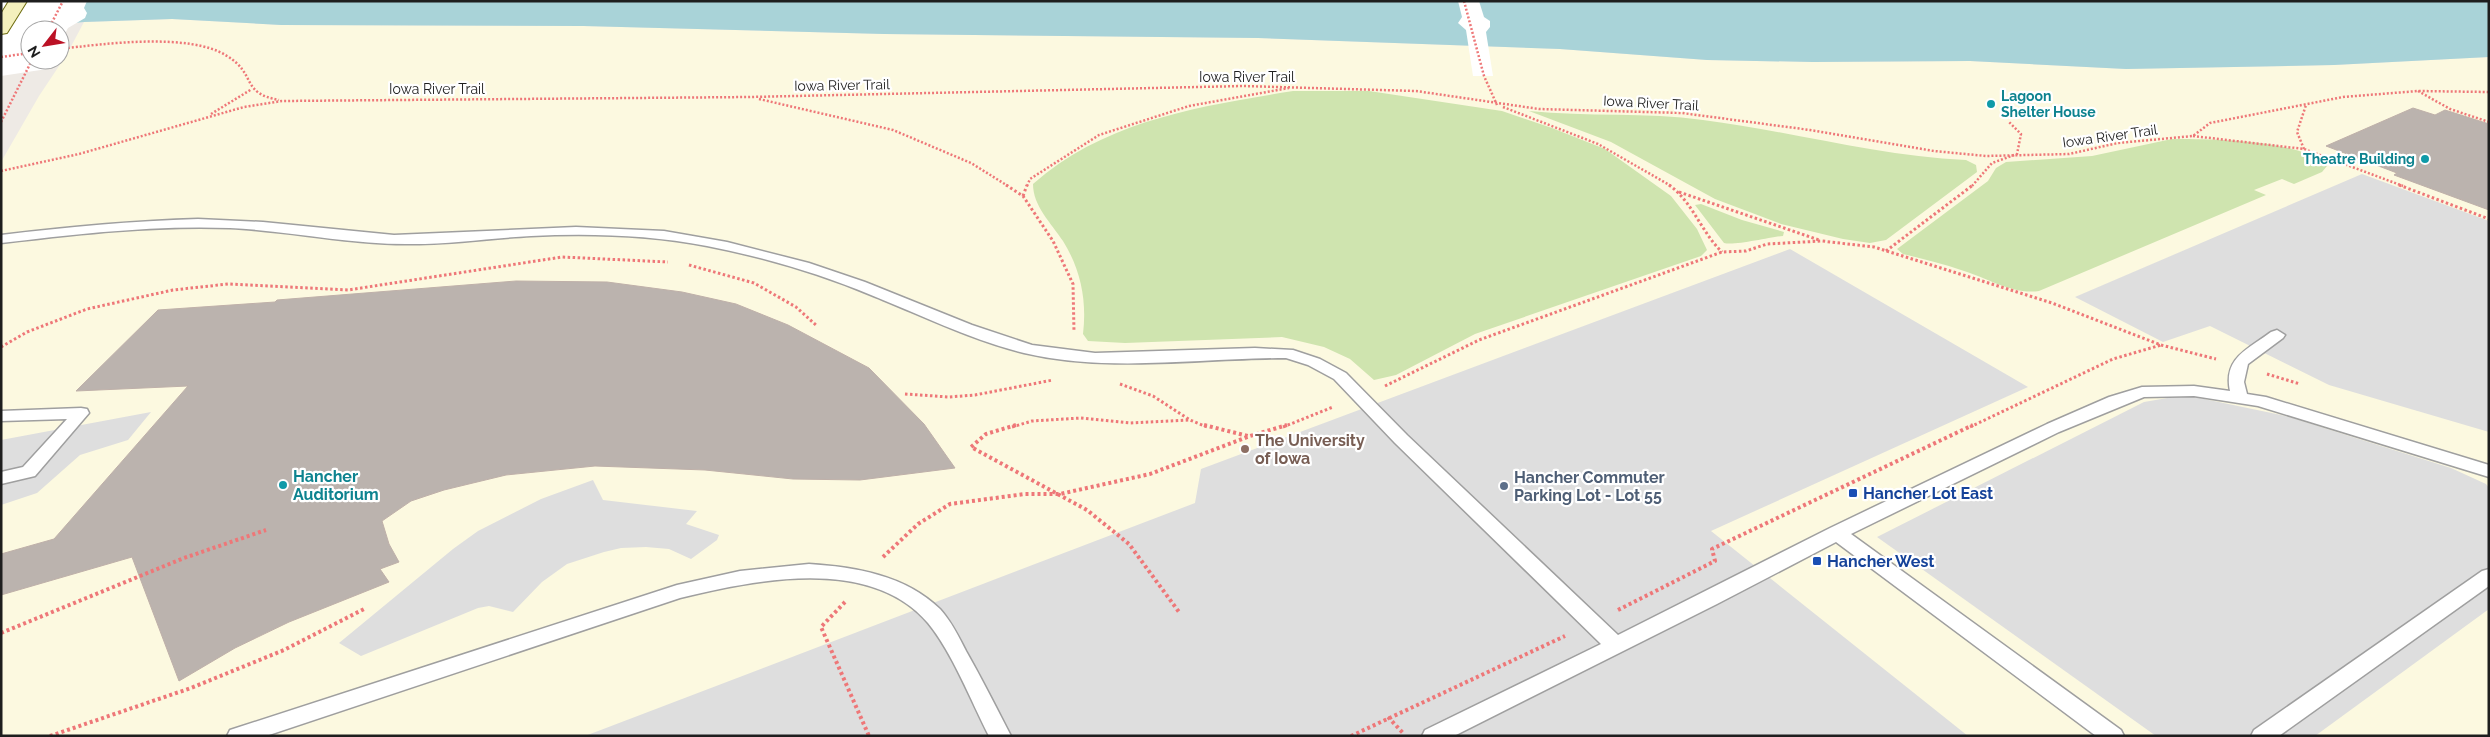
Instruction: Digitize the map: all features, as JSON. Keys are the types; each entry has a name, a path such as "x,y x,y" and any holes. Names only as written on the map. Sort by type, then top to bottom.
{"main road":[{"path":"1,29 18,1"}],"lane":[{"path":"1,239 135,225 204,224 266,226 359,238 415,240 532,232 592,231 648,234 755,251 859,284 948,322 1022,347 1074,356 1288,353 1314,362 1340,376 1401,439 1615,645"},
{"path":"2239,397 2236,382 2240,362 2277,335"},
{"path":"1433,736 1710,599 1837,533 2115,400 2142,392 2167,390 2239,397 2289,409 2489,471"},
{"path":"1,416 81,413 29,472 1,478"},
{"path":"1837,533 2113,736"},
{"path":"238,736 668,595 724,579 765,573 817,570 867,579 901,592 932,614 949,638 1000,736"},
{"path":"2262,736 2489,576"}],"path":[{"path":"53,20 63,1"},
{"path":"1464,1 1484,76 1496,104 1561,126 1614,150 1679,192 1822,241"},
{"path":"70,48 100,43 140,41 179,43 219,51 240,62 250,77 252,89 262,97 282,101"},
{"path":"1,57 20,54"},
{"path":"1,122 26,70"},
{"name":"Iowa River Trail","path":"1,172 88,152 244,107 282,101 750,97 1243,86 1296,87 1416,91 1539,109 1682,113 1810,130 1934,151 1986,156 2069,154 2118,143 2193,136 2210,123 2343,97 2418,91 2489,92"},
{"path":"1023,196 1030,179 1099,135 1188,106 1296,87"},
{"path":"206,117 252,89"},
{"path":"2418,91 2450,109 2489,122"},
{"path":"750,97 893,130 971,163 1023,196 1053,241 1074,284 1074,356 1076,376 975,395 948,397 905,394"},
{"path":"2304,149 2297,132 2306,105"},
{"path":"1886,251 1971,188 1992,164 2016,154 2021,134 2008,121"},
{"path":"2193,136 2304,149 2489,219"},
{"path":"1679,192 1711,244 1722,252"},
{"path":"869,736 821,626 867,579 887,552 918,524 950,504 1026,494 1060,494 1150,474 1250,436 1299,422 1398,381 1479,340 1722,252 1746,251 1767,244 1822,241 1874,247 2052,303 2161,344 2239,365"},
{"path":"1,347 27,332 87,309 173,290 228,284 348,290 562,257 670,262"},
{"path":"680,262 754,283 796,307 817,326"},
{"path":"1351,736 1388,717 1592,624 1715,561 1712,549 2113,360 2161,344"},
{"path":"1116,382 1153,396 1190,420 1208,427 1250,436"},
{"path":"1180,612 1129,544 1087,510 971,447 986,434 1032,421 1081,418 1160,423 1190,420"},
{"path":"1,633 184,558 266,530"},
{"path":"50,736 199,684 284,650 366,608"},
{"path":"1388,717 1405,736"}],"shaded area":[{"name":"The University of Iowa","path":"172,19 281,25 583,26 884,34 1258,38 1560,49 1707,60 1813,62 1970,61 2126,69 2334,65 2489,57 2489,736 1,736 1,162 56,70 70,70 70,48 84,22"},
{"path":"2362,174 2489,221 2489,432 2329,385 2210,326 2163,342 2075,297"},
{"name":"Hancher Commuter Parking Lot - Lot 55","path":"1790,249 2028,387 1711,531 1968,736 585,736 1195,503 1201,469"},
{"path":"2185,395 2286,416 2451,468 2486,484 2489,488 2489,609 2315,736 2156,736 1877,537 2144,402"},
{"path":"151,412 128,440 80,455 37,493 1,505 1,440"},
{"path":"593,480 603,500 697,511 686,524 719,535 717,540 691,559 669,549 646,547 621,548 567,564 542,582 513,612 489,606 478,608 361,656 339,643 453,549 478,531 541,499"}],"green space":[{"path":"1293,91 1369,91 1502,111 1552,128 1605,149 1671,196 1697,229 1707,250 1701,256 1475,334 1396,375 1374,380 1350,359 1324,347 1282,337 1125,343 1088,341 1083,334 1083,298 1078,274 1063,241 1039,207 1033,184 1061,162 1123,130 1189,110"},
{"path":"1529,111 1660,116 1703,120 1900,154 1966,160 1976,165 1977,172 1886,240 1870,243 1843,239 1781,224 1715,199 1611,142"},
{"path":"2172,139 2254,142 2297,150 2314,157 2327,166 2322,172 2294,184 2282,179 2254,190 2266,195 2039,291 2020,291 1956,268 1903,254 1897,249 1988,181 1996,168 2006,162 2092,156"},
{"path":"1701,204 1742,220 1784,232 1783,236 1729,244 1724,243 1695,205"}],"water":[{"path":"1,1 2489,1 2489,57 2334,65 2126,69 1970,61 1813,62 1707,60 1560,49 1258,38 884,34 583,26 281,25 172,19 70,23 70,20 20,20 20,28 1,30"}],"pier":[{"path":"1,1 87,1 84,8 87,13 85,18 70,27 70,20 20,20 20,70 40,70 1,76"},
{"path":"1458,1 1479,1 1484,17 1490,21 1490,27 1486,32 1493,76 1473,76 1466,30 1458,23 1462,17"}],"building":[{"name":"Theatre Building","path":"2413,108 2435,115 2445,110 2489,124 2489,210 2394,175 2397,173 2326,146"},
{"name":"Hancher Auditorium","path":"516,281 607,282 682,292 736,304 788,325 869,368 924,424 955,468 860,480 793,479 705,470 595,466 506,475 444,490 411,501 382,521 389,544 399,562 380,569 389,582 289,622 235,648 179,681 132,557 1,595 1,554 54,539 188,386 76,391 158,310"}],"place":[{"name":"Lagoon Shelter House","path":"1991,104"},
{"name":"Theatre Building","path":"2425,159"},
{"name":"The University of Iowa","path":"1245,449"},
{"name":"Hancher Auditorium","path":"283,485"},
{"name":"Hancher Commuter Parking Lot - Lot 55","path":"1504,486"},
{"name":"Hancher Lot East","path":"1853,493"},
{"name":"Hancher West","path":"1817,561"}]}
